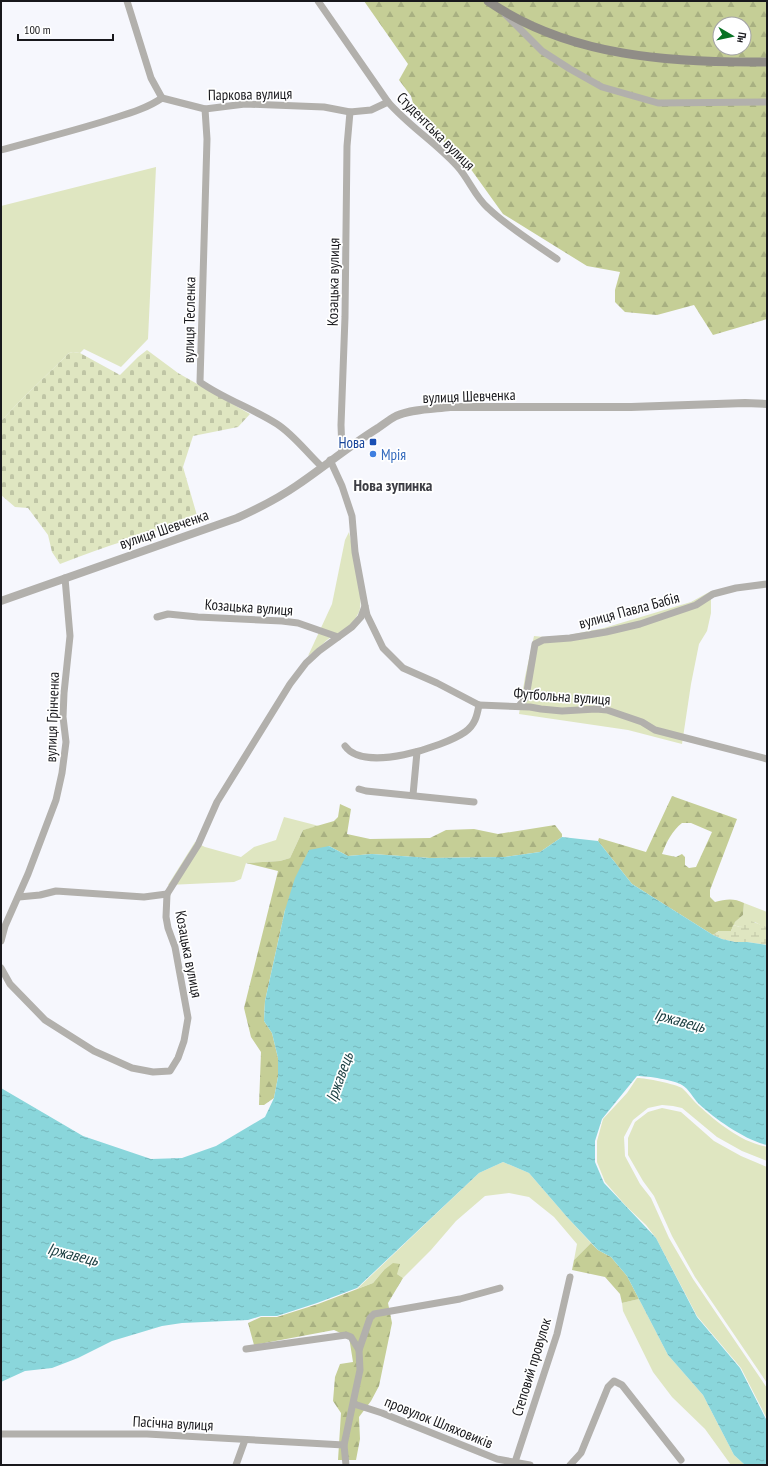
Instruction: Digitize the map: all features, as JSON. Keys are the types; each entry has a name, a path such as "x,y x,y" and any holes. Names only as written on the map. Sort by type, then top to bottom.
{"main road":[{"path":"488,1 530,25 567,39 605,50 663,59 767,62"}],"street":[{"path":"1,150 134,112 153,104 162,98 151,78 127,1"},
{"name":"Студентська вулиця","path":"318,1 388,102 398,113 418,132 439,148 458,167 487,208 527,239 558,259"},
{"path":"502,10 542,51 570,70 602,87 658,103 767,102"},
{"name":"Паркова вулиця","path":"162,98 205,109 245,104 324,107 350,112 371,110 388,102"},
{"name":"вулиця Тесленка","path":"205,109 207,139 200,382 213,391 278,425 298,442 322,467"},
{"name":"Козацька вулиця","path":"342,451 341,425 345,317 347,146 350,112"},
{"name":"вулиця Шевченка","path":"1,601 237,518 270,502 296,486 342,451 396,416 405,413 450,407 631,408 745,403 767,404"},
{"path":"330,460 342,486 352,516 355,552 367,615 383,648 402,668 437,683 479,705 475,721 466,731 417,752 392,758 376,758 349,752 345,746"},
{"name":"вулиця Грінченка","path":"1,941 5,926 19,897 56,800 62,773 66,742 63,717 64,693 70,636 66,578"},
{"name":"вулиця Павла Бабія","path":"519,706 526,697 535,644 543,640 570,638 633,625 696,605 713,594 736,588 767,584"},
{"name":"Козацька вулиця","path":"1,968 10,984 45,1020 94,1050 132,1068 153,1072 170,1071 178,1058 184,1041 188,1018 175,947 168,928 166,917 167,894 198,845 217,802 290,684 306,663 319,651 352,627 360,617 365,606"},
{"name":"Козацька вулиця","path":"157,617 168,614 282,621 298,623 338,637"},
{"name":"Футбольна вулиця","path":"479,705 519,706 562,711 596,709 607,710 642,722 655,730 767,759"},
{"path":"413,795 417,752"},
{"path":"358,789 474,802"},
{"path":"19,897 56,891 144,897 167,894"},
{"name":"Степовий провулок","path":"515,1464 557,1334 570,1277"},
{"path":"346,1465 344,1445 354,1404 360,1370 360,1350 367,1323 370,1318 374,1314 460,1299 500,1288"},
{"path":"246,1349 346,1335 351,1337 360,1350"},
{"path":"570,1465 581,1453 608,1387 614,1381 622,1385 680,1460"},
{"name":"провулок Шляховиків","path":"354,1404 382,1413 496,1459 515,1464 530,1465"},
{"name":"Пасічна вулиця","path":"1,1434 147,1434 344,1445"},
{"path":"236,1465 245,1440"}],"green space":[{"path":"364,1 767,1 767,319 713,335 694,305 657,315 625,312 615,302 615,290 620,272 587,266 503,214 470,168 416,114 411,96 399,80 408,64"},
{"path":"156,167 148,339 121,367 84,349 80,353 69,353 1,421 1,206"},
{"path":"147,350 178,373 250,414 238,427 193,436 183,467 198,519 94,551 60,564 52,552 48,535 28,508 15,507 1,495 1,421 69,353 80,353 120,375"},
{"path":"349,532 359,586 359,612 349,626 327,640 308,656 332,604 345,540"},
{"path":"711,591 711,613 707,631 699,644 682,744 628,730 519,714 534,636 544,637 569,635 604,628 691,602"},
{"path":"672,796 737,819 710,890 710,897 715,902 723,900 737,900 744,903 743,915 735,922 731,931 719,931 713,935 632,884 598,841 599,838 646,852","holes":["682,823 691,823 712,832 696,867 689,868 685,865 685,857 682,854 676,857 662,854 675,829"]},
{"path":"340,804 351,809 347,834 370,839 430,838 446,830 474,829 498,834 555,825 562,834 562,837 540,852 505,857 430,858 372,854 348,856 329,846 285,910 265,1001 264,1021 272,1033 278,1058 278,1077 274,1098 264,1105 259,1105 261,1052 251,1037 244,1008 278,871 246,863 280,861 290,858 303,830 334,821 338,817"},
{"path":"284,817 319,826 303,830 290,858 280,861 246,863 241,879 234,882 168,885 195,842 205,847 241,857 254,847 276,840"},
{"path":"744,903 767,912 767,927 755,922 740,927 733,925 743,915"},
{"path":"751,921 767,927 767,945 735,942 713,935 719,931 731,931 733,925 740,927"},
{"path":"637,1078 682,1088 699,1106 730,1131 748,1141 767,1147 767,1161 742,1151 717,1137 682,1108 662,1105 648,1108 633,1120 624,1137 625,1156 640,1184 651,1198 669,1238 693,1279 767,1388 767,1419 741,1368 697,1316 656,1238 646,1225 626,1206 605,1182 597,1162 597,1141 603,1119 627,1093"},
{"path":"662,1108 681,1112 714,1141 741,1156 767,1167 767,1383 695,1277 672,1236 654,1196 643,1181 628,1155 628,1138 635,1122 648,1112"},
{"path":"503,1162 529,1173 591,1243 574,1260 577,1244 554,1217 529,1197 509,1193 485,1196 456,1221 431,1250 403,1278 397,1274 384,1270 373,1283 357,1289 479,1173"},
{"path":"591,1243 598,1250 611,1257 627,1276 639,1299 622,1303 620,1294 605,1277 572,1270 574,1260"},
{"path":"393,1263 400,1264 397,1274 403,1278 388,1303 392,1323 379,1386 371,1401 359,1417 360,1439 356,1460 338,1460 341,1413 333,1401 335,1377 340,1364 353,1362 349,1337 334,1330 254,1345 248,1323 261,1317 277,1317 318,1304 373,1283 384,1270"},
{"path":"639,1299 668,1355 703,1395 734,1455 745,1465 731,1465 705,1429 672,1397 653,1372 623,1311 622,1303"}],"water":[{"name":"Іржавець","path":"562,837 598,841 632,884 713,935 735,942 767,945 767,1145 749,1139 713,1116 699,1104 682,1085 673,1081 637,1076 602,1119 595,1141 595,1162 604,1183 656,1238 697,1317 740,1368 767,1421 767,1465 745,1465 734,1455 703,1395 668,1355 627,1276 611,1257 598,1250 529,1173 503,1162 479,1173 357,1288 277,1316 261,1316 248,1320 182,1323 162,1326 112,1341 78,1358 52,1368 25,1371 1,1382 1,1088 83,1136 151,1159 182,1158 216,1146 265,1117 274,1098 278,1077 278,1058 272,1033 264,1021 265,1001 285,910 295,878 309,850 329,846 348,856 372,854 430,858 505,857 540,852"}],"place":[{"name":"Нова","path":"373,442"},
{"name":"Мрія","path":"373,454"}],"district":[{"name":"Нова зупинка","path":"393,485"}]}
